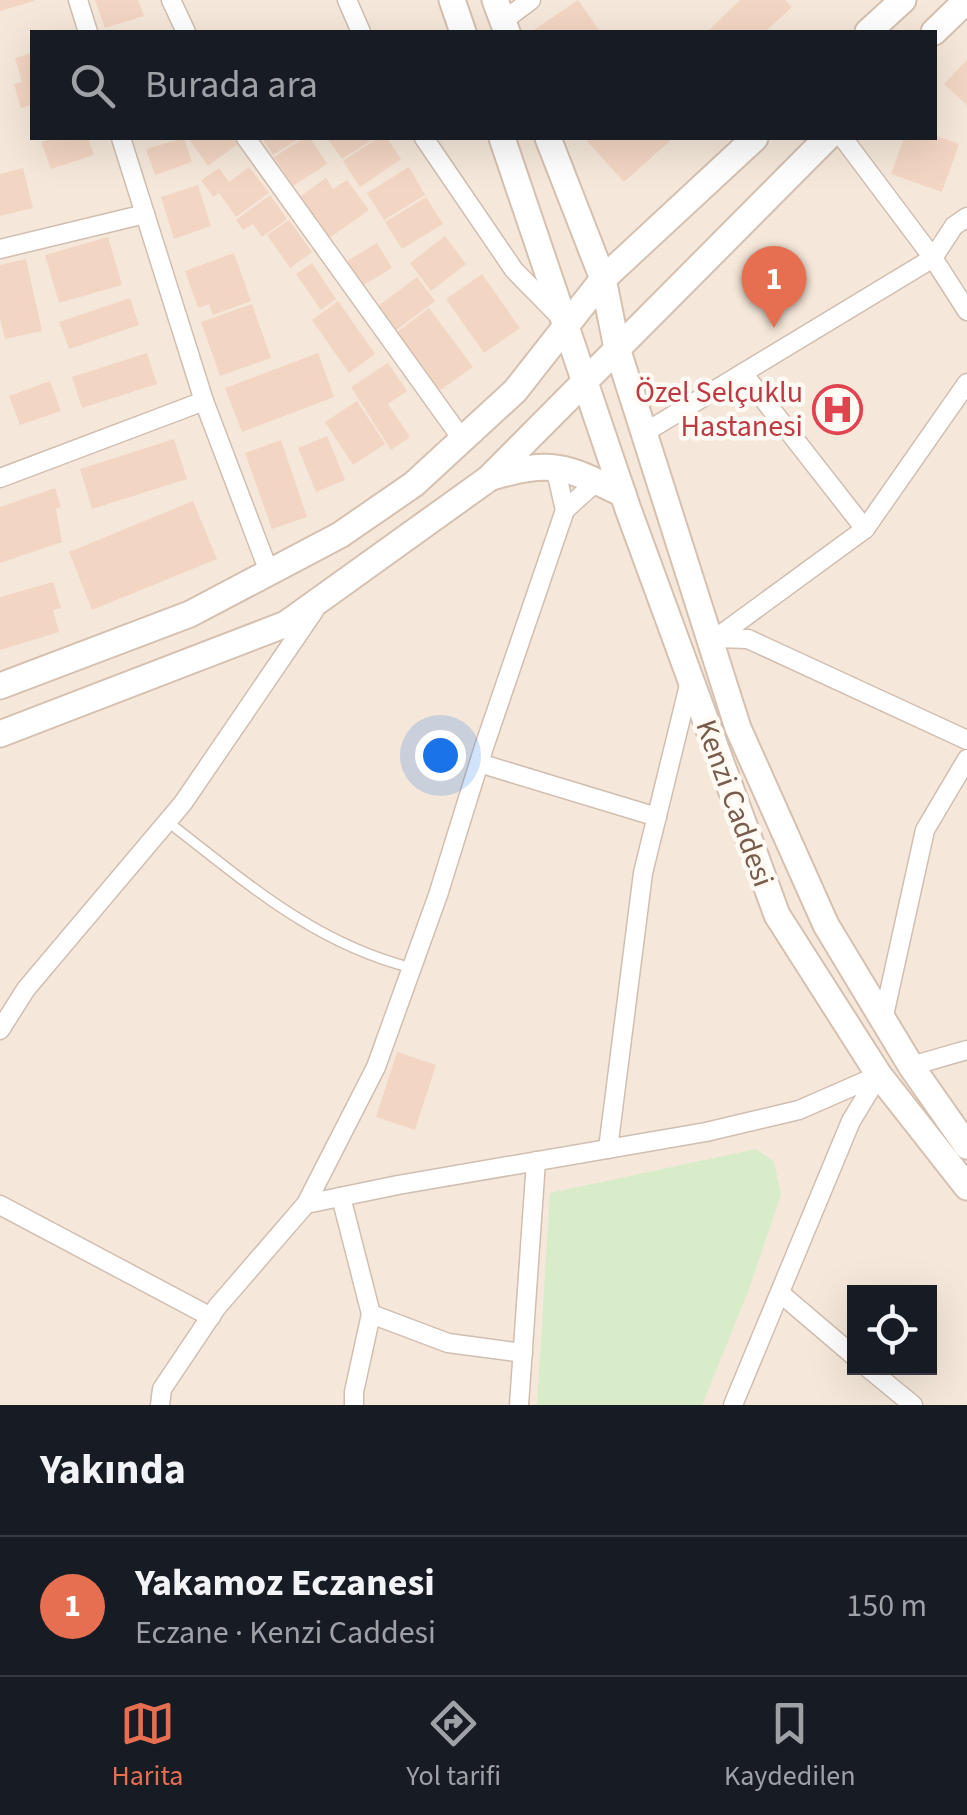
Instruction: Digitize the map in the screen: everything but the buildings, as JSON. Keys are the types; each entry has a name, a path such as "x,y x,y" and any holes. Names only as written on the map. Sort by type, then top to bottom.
{"main road":[{"path":"452,0 463,30"},
{"path":"870,30 903,0"},
{"path":"936,30 966,0"},
{"name":"Kenzi Caddesi","path":"503,140 568,324 622,494 777,916 879,1074 967,1186"},
{"name":"Kenzi Caddesi","path":"549,140 604,279 617,348 738,728 826,925 911,1066 967,1146"},
{"path":"0,686 190,614 340,535 414,484 515,391 604,279 753,140"},
{"path":"0,734 286,624 321,602 488,478 825,140"},
{"path":"488,478 529,466 568,468 622,494"}],"street":[{"path":"78,0 87,30"},
{"path":"171,0 185,30"},
{"path":"347,0 359,30"},
{"path":"502,18 531,0"},
{"path":"122,140 204,400 269,572"},
{"path":"247,140 462,439"},
{"path":"425,140 514,270 568,324"},
{"path":"844,140 933,258 967,311"},
{"path":"0,248 145,214"},
{"path":"644,432 933,258 954,226 967,217"},
{"path":"743,373 865,530"},
{"path":"967,382 865,530 716,638 748,640 967,740"},
{"path":"0,478 204,400"},
{"path":"555,467 566,510"},
{"path":"160,1405 162,1389 210,1317 306,1204 376,1067 566,510 596,482"},
{"path":"0,1030 26,990 168,821 321,602"},
{"path":"608,1149 643,873 690,681"},
{"path":"884,1020 925,830 967,759"},
{"path":"479,763 657,816"},
{"path":"911,1066 967,1050"},
{"path":"306,1204 706,1132 799,1110 879,1074"},
{"path":"733,1405 851,1121 879,1074"},
{"path":"519,1405 536,1161"},
{"path":"342,1197 371,1314 354,1405"},
{"path":"0,1205 210,1317"},
{"path":"780,1293 847,1350"},
{"path":"371,1314 448,1343 522,1353"},
{"path":"877,1375 913,1405"}],"lane":[{"path":"168,821 313,930 364,954 412,968"}],"shaded area":[{"path":"0,0 967,0 967,1405 0,1405"}],"green space":[{"path":"756,1149 774,1162 781,1195 748,1292 702,1405 537,1405 550,1193"}],"place":[{"name":"Yakamoz Eczanesi","path":"774,328"},
{"name":"Özel Selçuklu Hastanesi","path":"838,409"}]}
